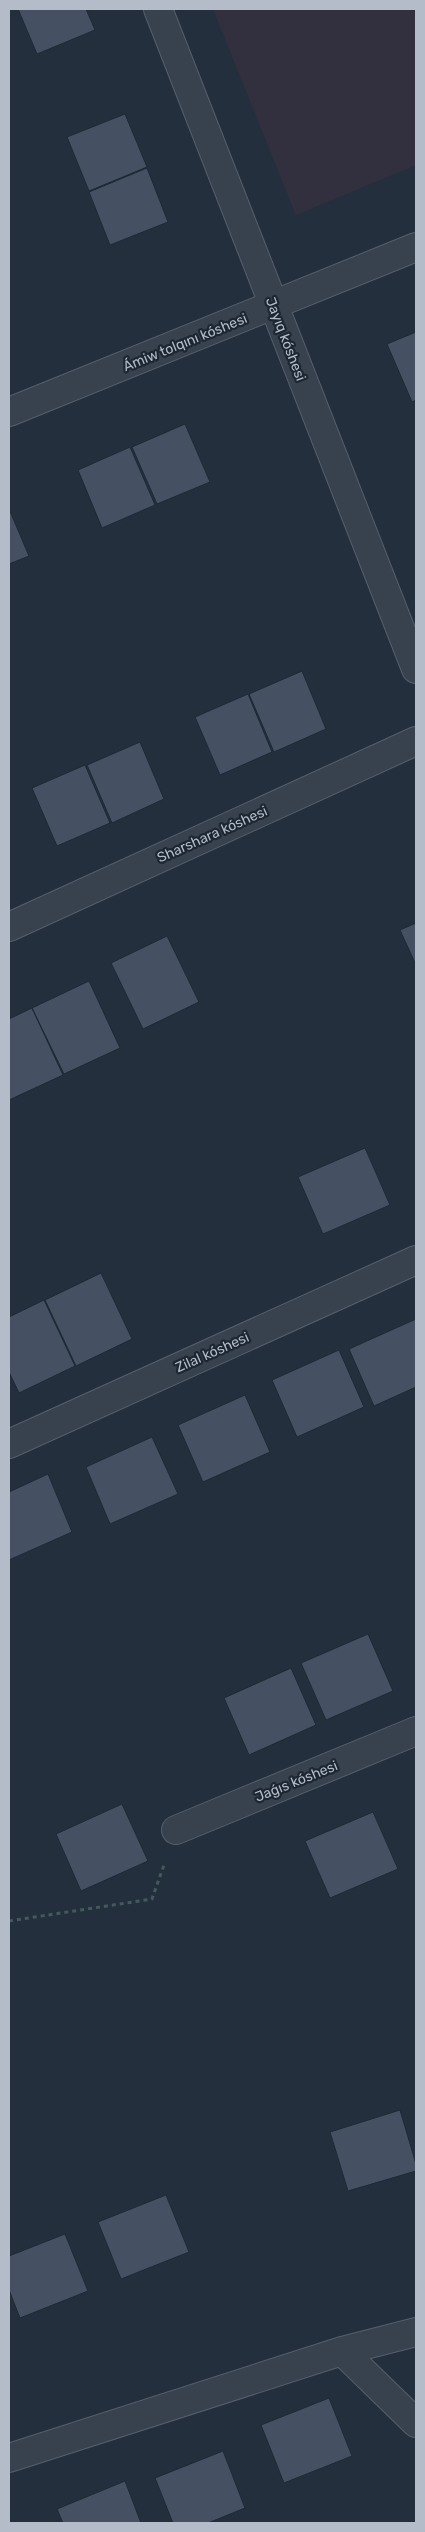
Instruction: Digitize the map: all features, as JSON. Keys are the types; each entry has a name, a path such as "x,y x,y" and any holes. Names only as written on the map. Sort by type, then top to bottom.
{"street":[{"name":"Jayıq kóshesi","path":"158,9 416,669"},
{"name":"Ámiw tolqını kóshesi","path":"9,412 274,307 416,247"},
{"name":"Sharshara kóshesi","path":"9,927 416,741"},
{"name":"Zilal kóshesi","path":"9,1444 416,1260"},
{"name":"Jaǵıs kóshesi","path":"176,1830 416,1731"},
{"path":"9,2458 342,2351 416,2332"},
{"path":"342,2351 416,2423"}],"path":[{"path":"9,1921 152,1899 176,1830"}],"shaded area":[{"path":"213,9 416,9 416,165 296,215"}],"building":[{"path":"18,9 86,9 95,30 37,54"},
{"path":"125,114 147,167 89,191 67,137"},
{"path":"147,168 168,222 110,245 89,192"},
{"path":"416,332 416,400 412,402 387,344"},
{"path":"185,424 210,482 157,504 132,447"},
{"path":"130,447 155,505 102,528 78,470"},
{"path":"9,509 29,556 9,564"},
{"path":"302,671 326,729 274,752 249,694"},
{"path":"248,694 272,752 220,775 195,717"},
{"path":"140,742 164,799 112,823 87,765"},
{"path":"85,765 110,823 57,846 32,788"},
{"path":"416,923 416,965 400,930"},
{"path":"167,936 199,1002 143,1029 111,963"},
{"path":"89,981 120,1048 64,1074 32,1008"},
{"path":"32,1008 63,1075 9,1100 9,1019"},
{"path":"365,1148 390,1205 323,1234 298,1177"},
{"path":"101,1273 132,1339 76,1366 45,1300"},
{"path":"44,1300 75,1366 19,1393 9,1372 9,1317"},
{"path":"416,1319 416,1387 374,1406 349,1349"},
{"path":"339,1350 364,1407 297,1437 272,1380"},
{"path":"245,1395 270,1452 203,1482 178,1425"},
{"path":"152,1437 178,1494 110,1524 86,1467"},
{"path":"48,1474 72,1532 9,1560 9,1492"},
{"path":"368,1634 393,1691 326,1720 301,1663"},
{"path":"291,1668 316,1725 249,1755 224,1698"},
{"path":"122,1804 148,1861 81,1891 56,1834"},
{"path":"373,1812 398,1869 330,1898 305,1841"},
{"path":"400,2110 416,2164 416,2171 348,2191 330,2132"},
{"path":"166,2195 189,2252 121,2279 98,2222"},
{"path":"65,2234 88,2291 20,2318 9,2290 9,2256"},
{"path":"329,2398 352,2456 284,2483 261,2425"},
{"path":"223,2451 245,2508 208,2523 173,2523 155,2478"},
{"path":"125,2481 141,2523 63,2523 57,2509"}]}
